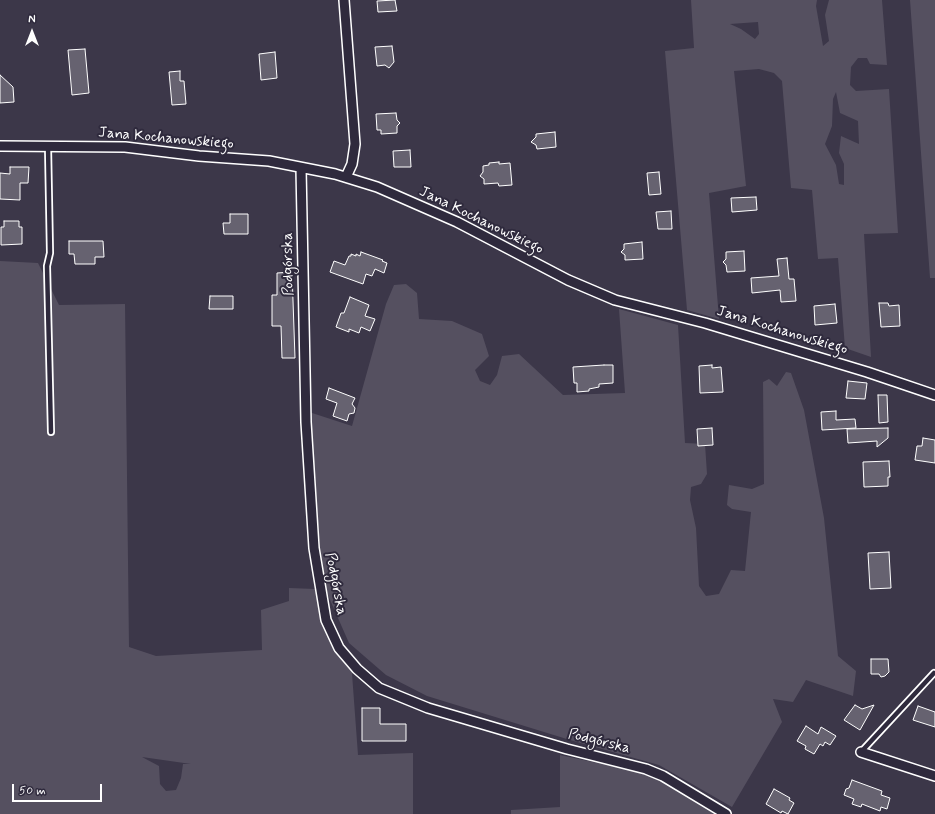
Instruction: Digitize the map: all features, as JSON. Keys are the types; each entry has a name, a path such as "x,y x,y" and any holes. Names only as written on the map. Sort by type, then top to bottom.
{"street":[{"path":"344,0 355,144 352,164 346,178"},
{"name":"Jana Kochanowskiego","path":"0,146 125,147 199,156 269,161 335,174 377,188 457,222 568,280 614,300 705,323 867,372 935,395"},
{"name":"Podgórska","path":"301,168 306,422 313,541 326,620 339,648 356,669 379,688 428,708 567,749 646,769 663,776 726,814"},
{"path":"861,752 935,776"}],"lane":[{"path":"48,146 50,253 47,266 51,432"},
{"path":"861,752 934,673"}],"shaded area":[{"path":"691,0 817,0 816,6 823,46 829,41 825,15 829,0 882,0 887,65 870,64 867,58 858,58 851,67 850,85 856,91 889,89 898,233 864,234 871,357 845,348 838,258 818,259 812,190 791,188 782,81 774,73 759,69 734,71 746,186 709,193 719,319 687,310 665,51 694,48","holes":["758,22 759,34 755,39 741,29 730,24","836,92 840,113 858,121 859,144 841,136 839,153 844,164 844,185 839,184 836,165 825,144 832,126 833,99"]},
{"path":"910,0 935,0 935,278 930,278"},
{"path":"0,261 38,263 59,305 125,304 129,647 156,656 262,650 261,610 289,601 289,588 315,589 324,625 351,660 358,755 413,753 413,814 0,814","holes":["142,757 191,764 183,764 181,778 176,790 166,791 160,784 159,766"]},
{"path":"406,284 417,293 419,319 452,321 482,334 489,356 475,370 480,381 490,385 497,375 502,356 519,354 563,395 625,393 619,309 678,325 685,443 705,444 707,474 701,484 691,487 690,500 696,528 699,586 706,596 719,594 731,570 745,571 751,512 732,509 727,505 729,485 752,489 764,484 763,382 769,379 777,386 786,372 791,373 804,410 824,518 838,656 856,671 853,696 806,680 793,702 773,699 782,722 732,807 659,765 570,740 427,696 386,675 349,643 323,584 309,412 352,426 386,304 394,285"},
{"path":"560,755 630,770 655,772 725,814 511,814 511,810 560,807"}],"building":[{"path":"395,0 397,11 378,12 377,1"},
{"path":"392,46 394,62 389,68 385,65 377,66 375,47"},
{"path":"85,49 89,93 72,95 68,50"},
{"path":"275,52 277,78 261,80 259,54"},
{"path":"180,71 180,81 184,81 186,104 172,105 169,72"},
{"path":"0,75 13,87 14,102 0,103"},
{"path":"396,113 397,120 400,123 397,126 397,133 381,134 381,130 377,130 376,114"},
{"path":"555,132 556,147 537,149 536,145 531,142 536,137 536,134"},
{"path":"410,150 411,167 394,167 393,151"},
{"path":"499,162 499,164 510,163 512,185 499,186 498,183 484,184 484,179 480,176 483,172 483,166 489,165 489,163"},
{"path":"10,167 29,167 28,183 20,183 20,200 0,199 0,173 10,174"},
{"path":"659,172 661,194 649,195 647,173"},
{"path":"756,197 757,210 732,212 731,198"},
{"path":"671,211 672,229 658,229 656,212"},
{"path":"230,214 248,214 248,234 224,234 223,223 230,223"},
{"path":"4,221 19,221 19,227 22,227 22,244 1,245 1,227 4,227"},
{"path":"69,241 103,241 104,257 95,257 95,264 75,264 74,254 69,254"},
{"path":"642,242 643,259 625,260 625,255 621,252 624,249 624,244"},
{"path":"744,251 745,271 727,272 726,265 723,262 726,259 726,252"},
{"path":"361,252 383,260 382,261 387,263 384,273 375,269 372,276 366,274 363,284 330,272 334,261 345,265 351,254 360,256"},
{"path":"787,258 789,279 794,279 796,301 781,302 780,290 752,293 751,278 779,276 777,259"},
{"path":"292,272 295,358 282,358 281,326 272,326 272,295 277,295 277,273"},
{"path":"210,296 233,296 233,309 209,309"},
{"path":"350,297 369,305 365,316 375,319 370,331 361,327 359,333 349,329 349,332 336,327 341,313 344,313"},
{"path":"879,303 888,303 889,306 899,305 900,326 881,327"},
{"path":"835,304 837,323 815,325 814,306"},
{"path":"613,365 613,383 599,384 599,387 589,389 589,391 577,392 577,383 574,383 573,367"},
{"path":"712,365 712,368 721,367 723,392 700,393 699,366"},
{"path":"848,381 867,383 865,399 846,398"},
{"path":"329,388 355,398 352,404 355,408 354,413 349,414 347,421 333,416 337,403 326,399"},
{"path":"878,395 887,395 888,422 879,423"},
{"path":"836,411 836,420 855,419 856,428 822,430 821,412"},
{"path":"712,428 713,445 698,446 697,429"},
{"path":"888,428 888,438 877,447 877,441 848,443 847,429"},
{"path":"923,438 935,440 935,463 915,460 917,446 922,446"},
{"path":"889,461 890,477 888,477 888,486 864,487 863,462"},
{"path":"889,552 891,588 870,589 868,553"},
{"path":"871,659 888,659 889,672 885,676 881,677 879,674 871,674"},
{"path":"855,705 862,709 874,705 860,730 844,720"},
{"path":"918,706 935,712 935,727 913,720"},
{"path":"362,708 380,708 380,724 406,724 406,741 362,741"},
{"path":"806,726 818,734 821,727 836,736 830,745 825,742 823,746 820,744 814,754 805,749 806,746 797,741"},
{"path":"852,780 882,791 881,795 890,798 887,809 881,807 880,811 862,804 861,807 852,804 854,799 844,795"},
{"path":"774,789 790,798 789,800 794,803 788,814 782,811 781,813 766,804"}]}
